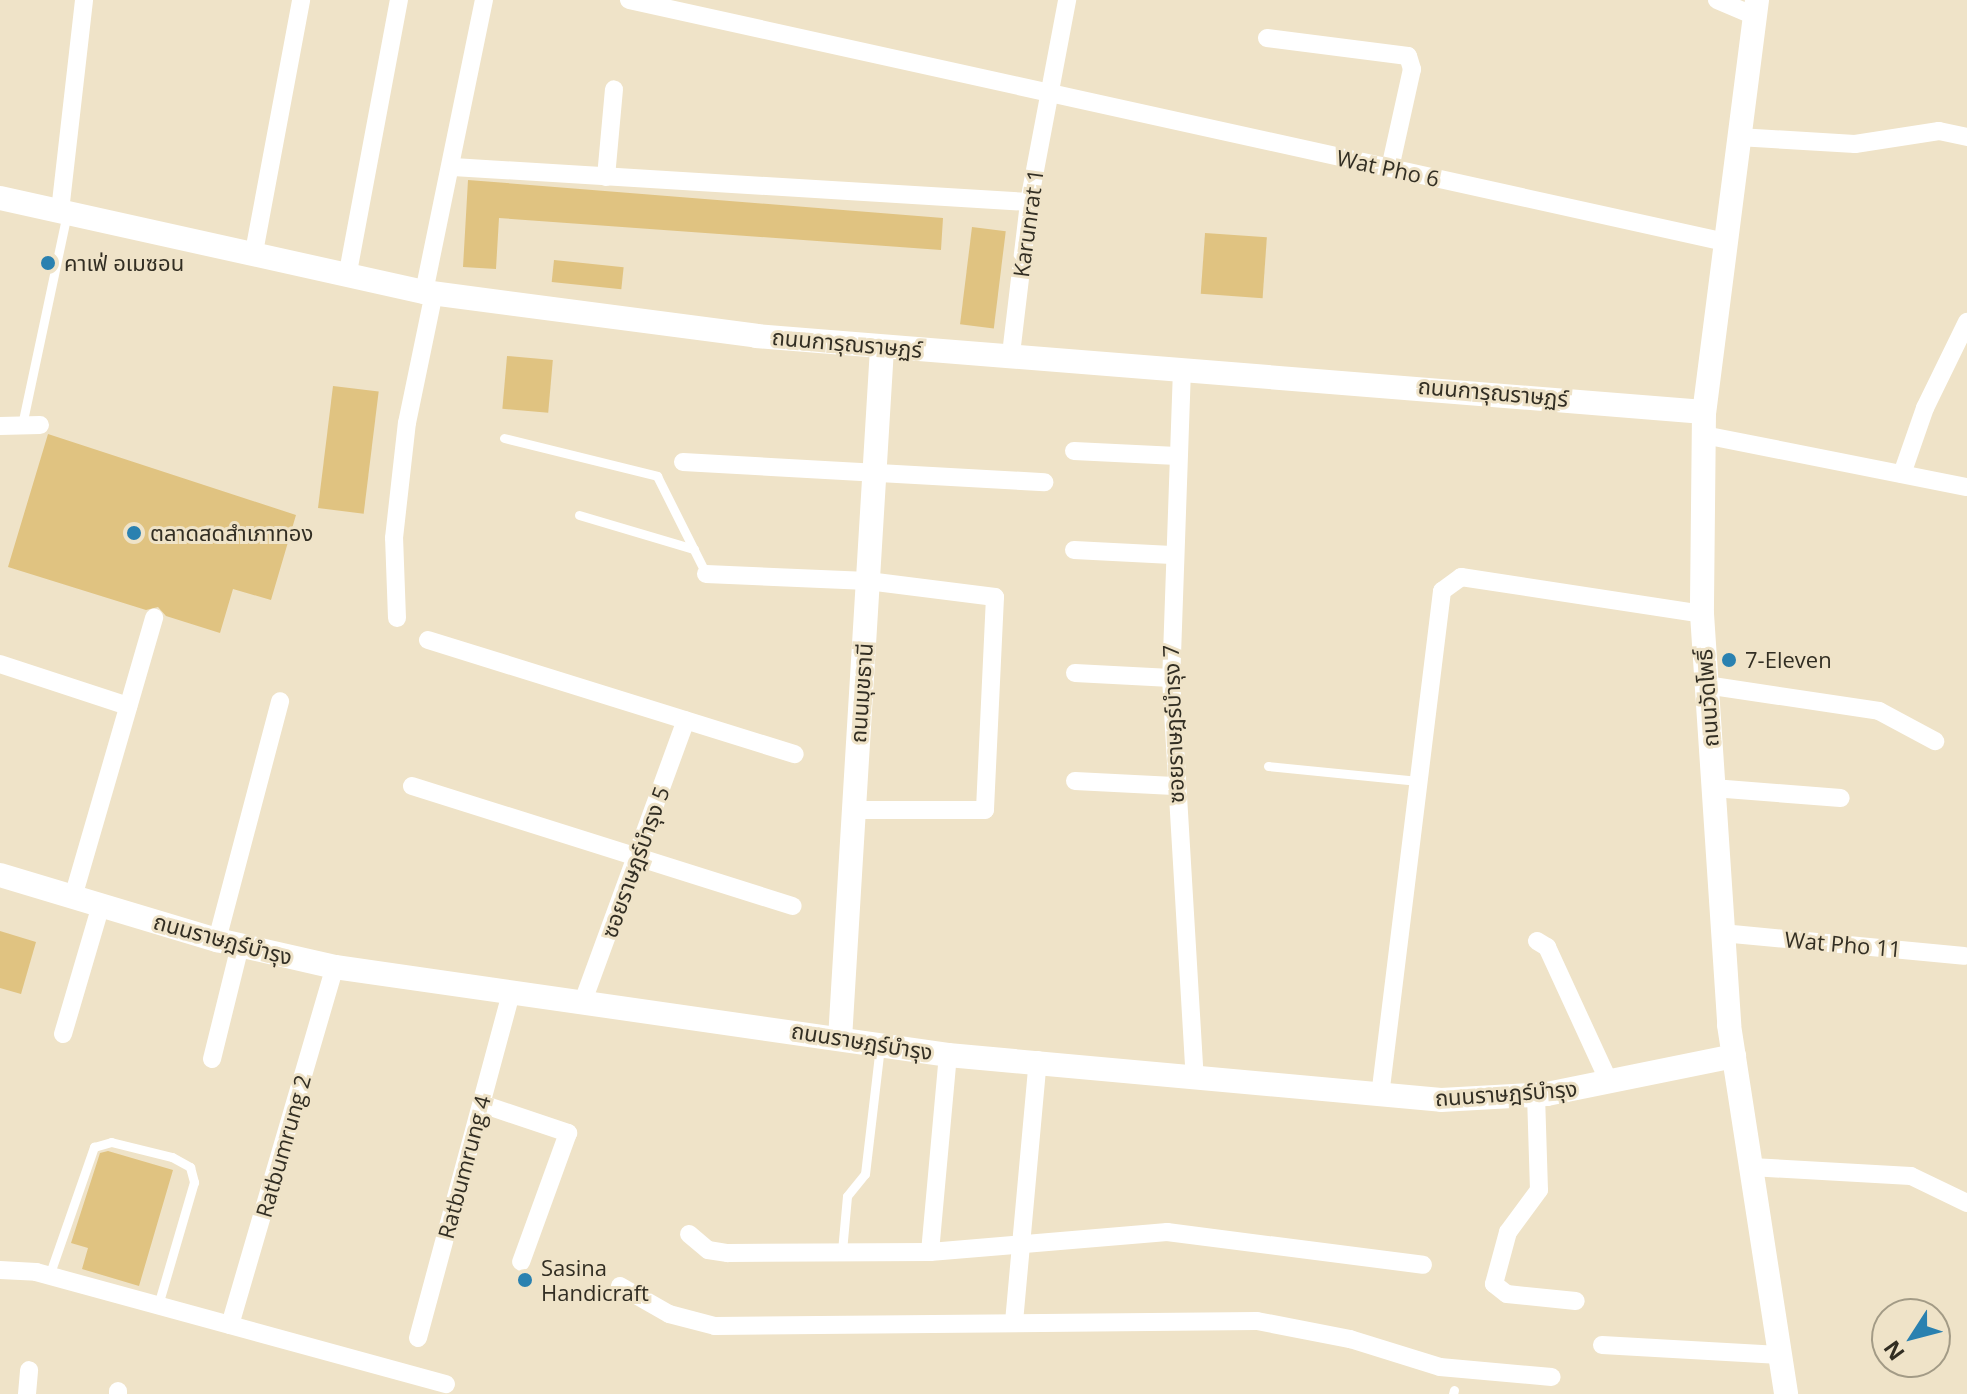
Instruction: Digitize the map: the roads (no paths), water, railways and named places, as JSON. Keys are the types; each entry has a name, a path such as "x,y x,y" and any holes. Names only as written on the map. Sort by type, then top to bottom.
{"street":[{"path":"64,212 84,0"},
{"path":"254,252 301,0"},
{"path":"348,272 399,0"},
{"path":"397,618 394,538 407,423 484,0"},
{"name":"Wat Pho 6","path":"629,0 665,5 1051,94 1725,242"},
{"name":"Karunrat 1","path":"1011,354 1029,202 1067,0"},
{"path":"1717,0 1755,7"},
{"name":"ถนนวัดโพธิ์","path":"1755,7 1704,424 1702,614 1722,933 1734,1056 1786,1394"},
{"path":"1267,38 1408,56 1412,69 1390,168"},
{"path":"606,177 614,89"},
{"path":"1738,137 1855,144 1939,131 1967,137"},
{"path":"453,167 1029,202"},
{"name":"ถนนการุณราษฏร์","path":"0,198 429,292 882,348 1011,354 1182,369 1704,424"},
{"path":"1902,474 1925,408 1967,322"},
{"name":"ถนนมุขธานี","path":"840,1039 882,348"},
{"name":"ซอยราษฎร์บำรุง 7","path":"1182,369 1172,555 1171,678 1174,786 1195,1079"},
{"path":"1704,424 1902,474 1967,487"},
{"path":"0,426 31,425"},
{"path":"1074,451 1177,456"},
{"path":"683,462 874,469 1044,482"},
{"path":"1074,550 1172,555"},
{"path":"706,574 868,581 995,597 985,810 854,810"},
{"path":"1380,1096 1442,591 1449,582 1461,577 1702,614"},
{"path":"73,897 154,618"},
{"path":"428,640 795,754"},
{"path":"0,664 128,706"},
{"path":"1075,673 1171,678"},
{"path":"1706,685 1879,711 1935,741"},
{"path":"212,1059 229,943 280,701"},
{"name":"ซอยราษฎร์บำรุง 5","path":"582,1004 686,720"},
{"path":"1075,781 1174,786"},
{"path":"412,786 793,906"},
{"path":"1713,788 1841,798"},
{"name":"ถนนราษฎร์บำรุง","path":"0,875 229,943 335,967 510,996 948,1055 1038,1060 1195,1079 1380,1096 1536,1095 1734,1056"},
{"path":"63,1034 101,905"},
{"name":"Wat Pho 11","path":"1722,933 1964,956"},
{"path":"1537,941 1547,947 1609,1082"},
{"name":"Ratbumrung 2","path":"230,1325 335,967"},
{"name":"Ratbumrung 4","path":"418,1338 510,996"},
{"path":"930,1252 948,1055"},
{"path":"1014,1322 1018,1248 1038,1060"},
{"path":"1536,1095 1539,1190 1508,1232 1494,1284 1507,1294 1576,1301"},
{"path":"482,1104 568,1133 521,1262"},
{"path":"1751,1167 1911,1176 1967,1203"},
{"path":"689,1234 708,1250 728,1253 930,1252 1018,1248 1167,1232 1423,1265"},
{"path":"0,1270 49,1276 446,1384"},
{"path":"620,1286 669,1314 715,1326 1257,1321 1350,1339 1440,1367 1552,1377"},
{"path":"1602,1345 1780,1355"},
{"path":"27,1394 29,1370"}],"lane":[{"path":"31,425 64,212"},
{"path":"504,438 657,476 706,574"},
{"path":"579,515 694,549"},
{"path":"1268,766 1418,781"},
{"path":"842,1251 847,1196 865,1174 880,1045"},
{"path":"49,1276 94,1147 111,1142 172,1157 190,1167 194,1182 158,1305"}],"place":[{"name":"คาเฟ่ อเมซอน","path":"48,263"},
{"name":"ตลาดสดสำเภาทอง","path":"134,533"},
{"name":"7-Eleven","path":"1729,660"},
{"name":"Sasina Handicraft","path":"525,1280"}]}
